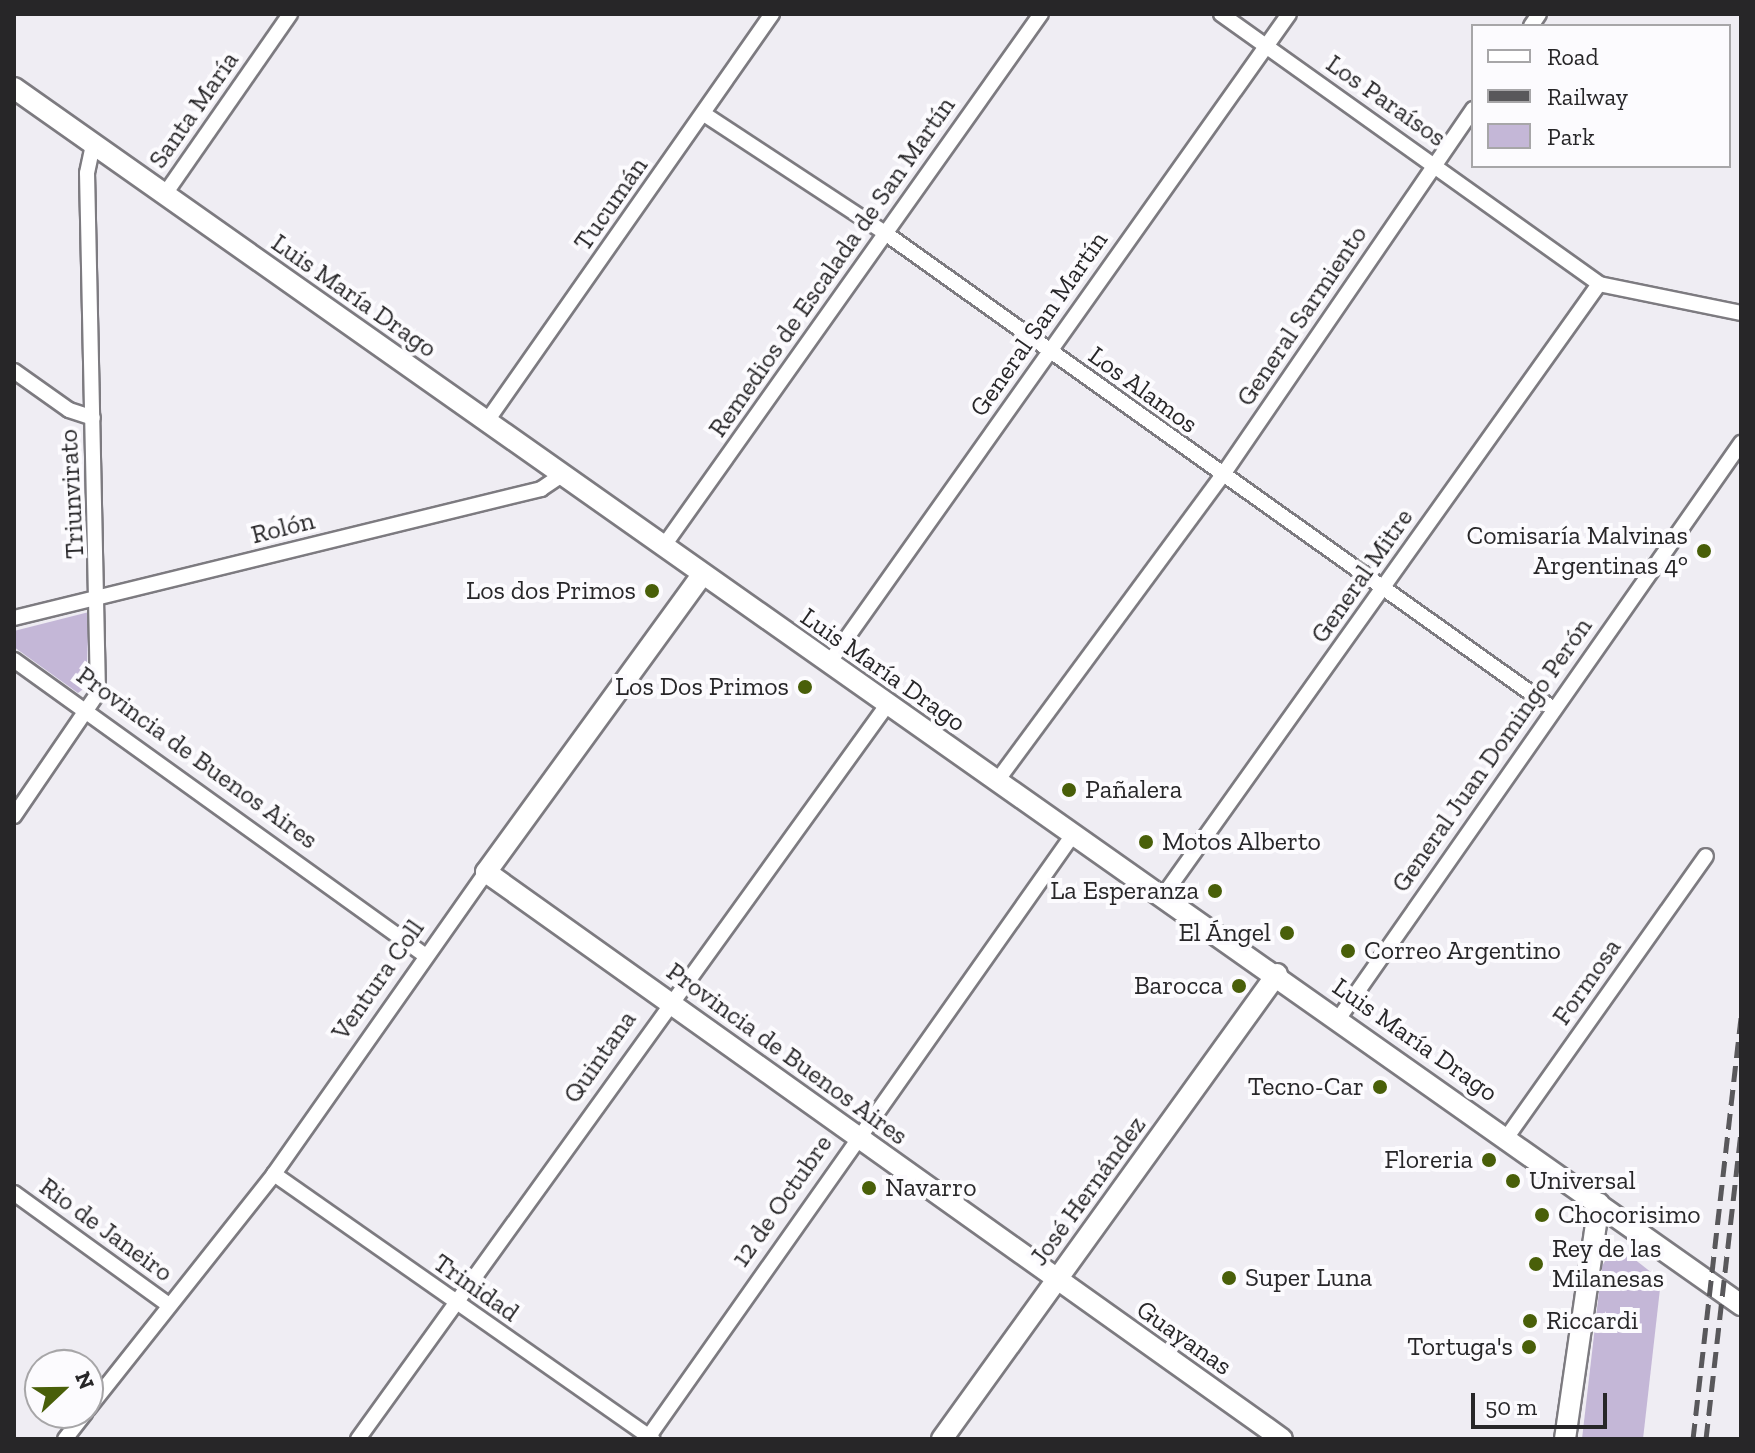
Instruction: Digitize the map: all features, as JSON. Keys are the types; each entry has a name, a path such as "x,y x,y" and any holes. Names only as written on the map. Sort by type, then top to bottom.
{"street":[{"name":"Santa María","path":"165,194 290,14"},
{"name":"Tucumán","path":"487,421 772,14"},
{"name":"Remedios de Escalada de San Martín","path":"663,547 1041,14"},
{"name":"Los Paraísos","path":"1221,14 1599,284 1741,313"},
{"name":"General San Martín","path":"829,663 1289,14"},
{"name":"Luis María Drago","path":"14,88 1072,836 1277,974 1732,1299"},
{"name":"General Sarmiento","path":"997,781 1222,476 1471,112"},
{"name":"Los Alamos","path":"704,114 885,233 1382,590 1552,708"},
{"name":"Triunvirato","path":"14,816 90,710 98,693 101,597 93,418 93,144"},
{"name":"General Mitre","path":"1163,896 1599,284"},
{"path":"14,371 69,410 93,418"},
{"name":"General Juan Domingo Perón","path":"1339,1018 1552,708 1741,443"},
{"name":"Rolón","path":"14,618 541,489 560,476"},
{"name":"Ventura Coll","path":"104,1389 274,1174 486,872 702,575"},
{"name":"Provincia de Buenos Aires","path":"14,660 90,710 426,956"},
{"name":"Quintana","path":"358,1439 670,1000 887,705"},
{"name":"12 de Octubre","path":"649,1438 856,1137 1072,836"},
{"name":"Formosa","path":"1507,1137 1706,856"},
{"name":"Provincia de Buenos Aires","path":"486,872 670,1000 1056,1280"},
{"name":"José Hernández","path":"942,1439 1277,974"},
{"name":"Trinidad","path":"274,1174 649,1438"},
{"name":"Rio de Janeiro","path":"14,1193 169,1305"},
{"path":"1565,1439 1599,1203"},
{"name":"Guayanas","path":"1056,1280 1282,1439"}],"green space":[{"path":"89,612 86,687 78,693 14,647 14,631"},
{"path":"1624,1251 1661,1280 1643,1439 1582,1439 1602,1266 1611,1252"}],"railway":[{"path":"1693,1439 1741,1018"},
{"path":"1706,1439 1741,1133"}],"place":[{"name":"Comisaría Malvinas Argentinas 4°","path":"1704,551"},
{"name":"Los dos Primos","path":"652,591"},
{"name":"Los Dos Primos","path":"805,687"},
{"name":"Pañalera","path":"1069,790"},
{"name":"Motos Alberto","path":"1146,842"},
{"name":"La Esperanza","path":"1215,891"},
{"name":"El Ángel","path":"1287,933"},
{"name":"Correo Argentino","path":"1348,951"},
{"name":"Barocca","path":"1239,986"},
{"name":"Tecno-Car","path":"1380,1087"},
{"name":"Floreria","path":"1489,1160"},
{"name":"Universal","path":"1513,1181"},
{"name":"Navarro","path":"869,1188"},
{"name":"Chocorisimo","path":"1542,1215"},
{"name":"Rey de las Milanesas","path":"1536,1264"},
{"name":"Super Luna","path":"1229,1278"},
{"name":"Riccardi","path":"1530,1321"},
{"name":"Tortuga's","path":"1529,1347"}]}
